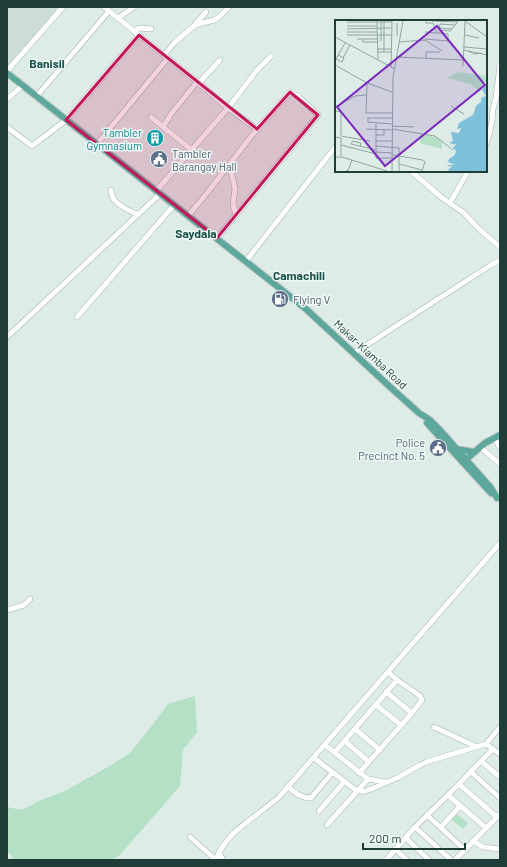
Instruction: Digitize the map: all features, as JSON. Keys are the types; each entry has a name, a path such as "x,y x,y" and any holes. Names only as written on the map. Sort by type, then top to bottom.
{"main road":[{"name":"Makar-Kiamba Road","path":"7,72 22,86 98,144 306,309 419,413 427,423 475,469 499,500"},
{"name":"Makar-Kiamba Road","path":"419,413 430,420 456,449 488,490 499,500"},
{"path":"464,460 497,436"},
{"path":"456,449 476,450"},
{"path":"475,469 474,459 476,450"}],"street":[{"path":"7,72 63,7"},
{"path":"104,7 198,82 228,108 257,129"},
{"path":"118,18 134,7"},
{"path":"194,26 214,20 229,7"},
{"path":"36,97 109,11"},
{"path":"98,144 166,56 178,38 194,26 206,12"},
{"path":"7,127 32,146 66,120 137,33 139,28 151,29"},
{"path":"7,337 137,214 158,192 228,108 257,70 271,56"},
{"path":"163,126 171,114 198,82 220,60"},
{"path":"487,141 492,121 500,65"},
{"path":"7,99 22,86"},
{"path":"188,216 257,129 290,92 299,97 318,115 217,238"},
{"path":"151,117 192,150"},
{"path":"246,261 335,147"},
{"path":"231,163 231,171 235,189 233,204 236,216"},
{"path":"412,172 464,214 500,247"},
{"path":"450,203 467,172"},
{"path":"110,190 112,197 116,201 129,211 137,214"},
{"path":"77,317 174,205"},
{"path":"354,353 500,260"},
{"path":"497,436 500,448"},
{"path":"476,450 500,464"},
{"path":"190,837 216,860 219,852 229,838 279,797 500,543"},
{"path":"7,610 24,605 30,599"},
{"path":"359,773 412,713 422,698 388,672"},
{"path":"334,752 397,680"},
{"path":"386,692 412,713"},
{"path":"376,705 401,725"},
{"path":"434,727 476,746"},
{"path":"314,758 344,782 361,792 364,792 399,777 429,761 486,744 500,727"},
{"path":"355,729 380,750"},
{"path":"345,741 369,762"},
{"path":"486,744 500,754"},
{"path":"325,745 368,779 386,782"},
{"path":"386,860 415,827 493,749"},
{"path":"481,761 500,777"},
{"path":"471,772 500,798"},
{"path":"288,786 303,798 311,798 332,773"},
{"path":"327,825 368,779"},
{"path":"318,811 344,782"},
{"path":"455,860 498,815 459,784"},
{"path":"448,795 486,828"},
{"path":"441,827 460,806"},
{"path":"428,815 465,850"},
{"path":"415,827 451,860"},
{"path":"406,838 429,860"},
{"path":"473,841 483,847 500,849"},
{"path":"395,849 407,860"},
{"path":"219,852 223,860"}],"highlighted area":[{"path":"139,35 257,129 290,92 318,115 217,238 66,120"}],"shaded area":[{"path":"7,7 58,7 10,65 7,63"}],"green space":[{"path":"195,696 197,732 183,750 180,786 119,856 112,860 14,860 7,850 7,807 22,810 41,800 65,791 108,767 130,753 168,704"},
{"path":"457,814 468,823 463,829 452,820"}],"place":[{"name":"Tambler Gymnasium","path":"155,138"},
{"name":"Tambler Barangay Hall","path":"159,159"},
{"name":"Flying V","path":"280,299"},
{"name":"Police Precinct No. 5","path":"438,448"}],"district":[{"name":"Banisil","path":"47,63"},
{"name":"Saydala","path":"196,233"},
{"name":"Camachili","path":"299,275"}]}
